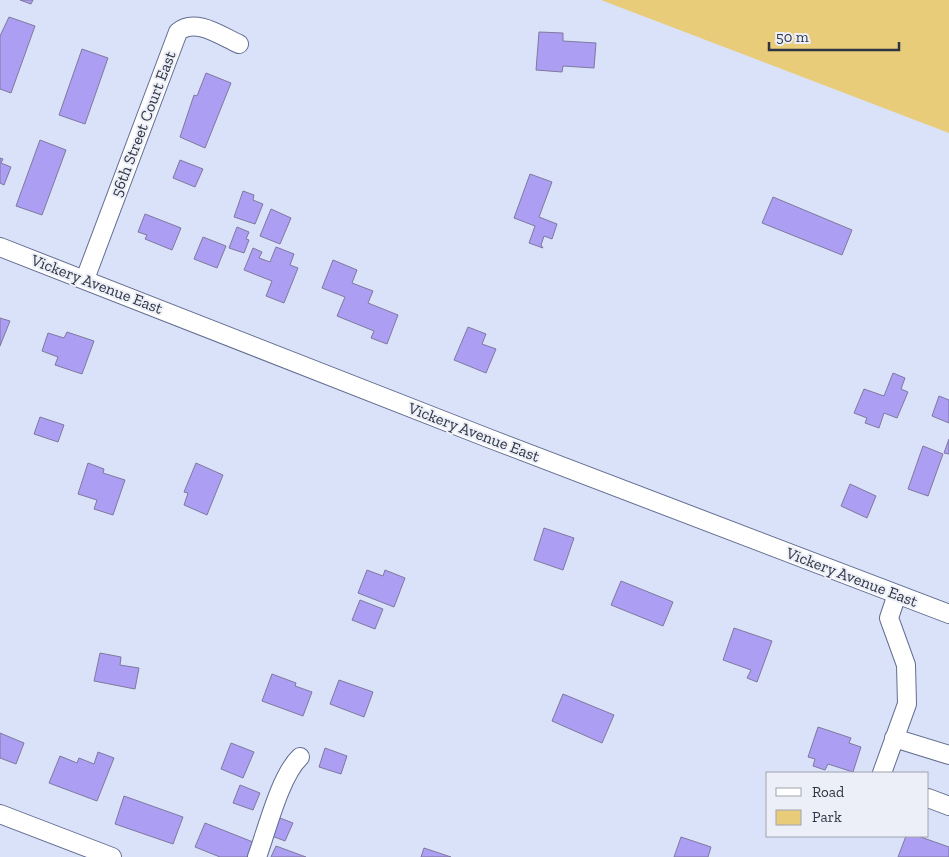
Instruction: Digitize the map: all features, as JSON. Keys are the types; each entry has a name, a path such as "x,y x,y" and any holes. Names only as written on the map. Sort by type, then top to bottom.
{"street":[{"name":"56th Street Court East","path":"84,279 178,32 190,25 198,26 239,44"},
{"name":"Vickery Avenue East","path":"0,247 493,441 949,614"},
{"path":"882,772 906,704 906,665 889,618 897,594"},
{"path":"894,738 949,755"},
{"path":"257,857 286,779 300,757"},
{"path":"929,798 949,806"},
{"path":"0,814 112,857"}],"green space":[{"path":"601,0 949,0 949,133"}],"building":[{"path":"20,0 33,0 31,4"},
{"path":"9,17 35,26 11,93 0,89 0,36"},
{"path":"539,32 563,33 563,41 596,43 594,68 563,66 562,72 536,70"},
{"path":"82,49 108,58 85,124 59,115"},
{"path":"206,73 231,83 205,148 180,137 194,95 197,96"},
{"path":"40,140 66,150 42,215 16,206"},
{"path":"0,158 3,159 1,163 11,167 4,185 0,183"},
{"path":"180,160 203,169 195,187 173,178"},
{"path":"530,174 552,182 539,217 557,224 552,239 544,236 541,245 543,248 529,243 535,226 514,218"},
{"path":"243,191 254,195 253,200 263,204 255,224 234,217"},
{"path":"773,197 852,230 842,255 762,223"},
{"path":"271,209 291,218 280,244 260,236"},
{"path":"145,214 181,228 172,250 145,239 147,235 138,232"},
{"path":"237,227 249,232 246,239 249,240 244,253 229,248"},
{"path":"203,237 226,246 217,268 194,259"},
{"path":"276,247 294,254 290,265 298,268 284,303 266,296 272,281 244,270 253,248 262,252 259,258 270,262"},
{"path":"333,260 357,270 352,283 373,291 368,303 398,315 387,344 371,338 374,331 337,316 345,297 322,288"},
{"path":"0,318 10,321 0,346"},
{"path":"468,327 486,334 482,344 496,349 486,373 454,360"},
{"path":"67,332 94,341 82,374 55,365 58,357 42,351 48,333 64,338"},
{"path":"893,373 905,378 901,389 908,392 897,418 884,413 879,428 865,423 867,418 854,413 864,389 884,396"},
{"path":"939,396 949,400 949,423 932,416"},
{"path":"40,417 64,425 58,442 34,434"},
{"path":"949,439 949,454 944,453"},
{"path":"923,446 943,454 928,496 908,489"},
{"path":"88,463 104,469 103,473 125,480 113,515 94,509 97,500 78,494"},
{"path":"196,463 223,475 207,515 184,505 188,493 184,492"},
{"path":"850,484 876,496 867,518 841,506"},
{"path":"544,528 574,538 563,570 534,560"},
{"path":"367,570 383,576 385,570 405,578 394,607 358,593"},
{"path":"621,581 673,602 663,626 611,605"},
{"path":"360,600 383,609 375,629 352,620"},
{"path":"734,628 772,641 757,682 747,678 751,670 723,660"},
{"path":"100,653 121,657 120,665 139,668 135,689 94,681"},
{"path":"272,674 296,683 295,686 312,692 303,716 262,701"},
{"path":"339,680 373,692 364,717 330,704"},
{"path":"563,694 614,715 602,743 552,721"},
{"path":"818,727 851,738 849,743 861,747 853,772 828,764 825,770 813,766 815,759 808,757"},
{"path":"0,733 24,743 16,764 0,758"},
{"path":"231,743 254,752 243,778 221,769"},
{"path":"325,748 347,756 341,774 319,767"},
{"path":"98,752 114,758 97,801 49,783 60,756 77,763 79,758 94,764"},
{"path":"240,785 260,793 253,810 233,803"},
{"path":"124,796 183,817 173,844 115,824"},
{"path":"280,818 293,823 285,841 272,836"},
{"path":"205,823 253,842 247,857 220,857 195,847"},
{"path":"681,837 711,847 708,857 674,857"},
{"path":"906,837 921,837 949,847 949,857 898,857"},
{"path":"276,846 306,857 271,857"},
{"path":"424,848 451,857 421,857"}]}
